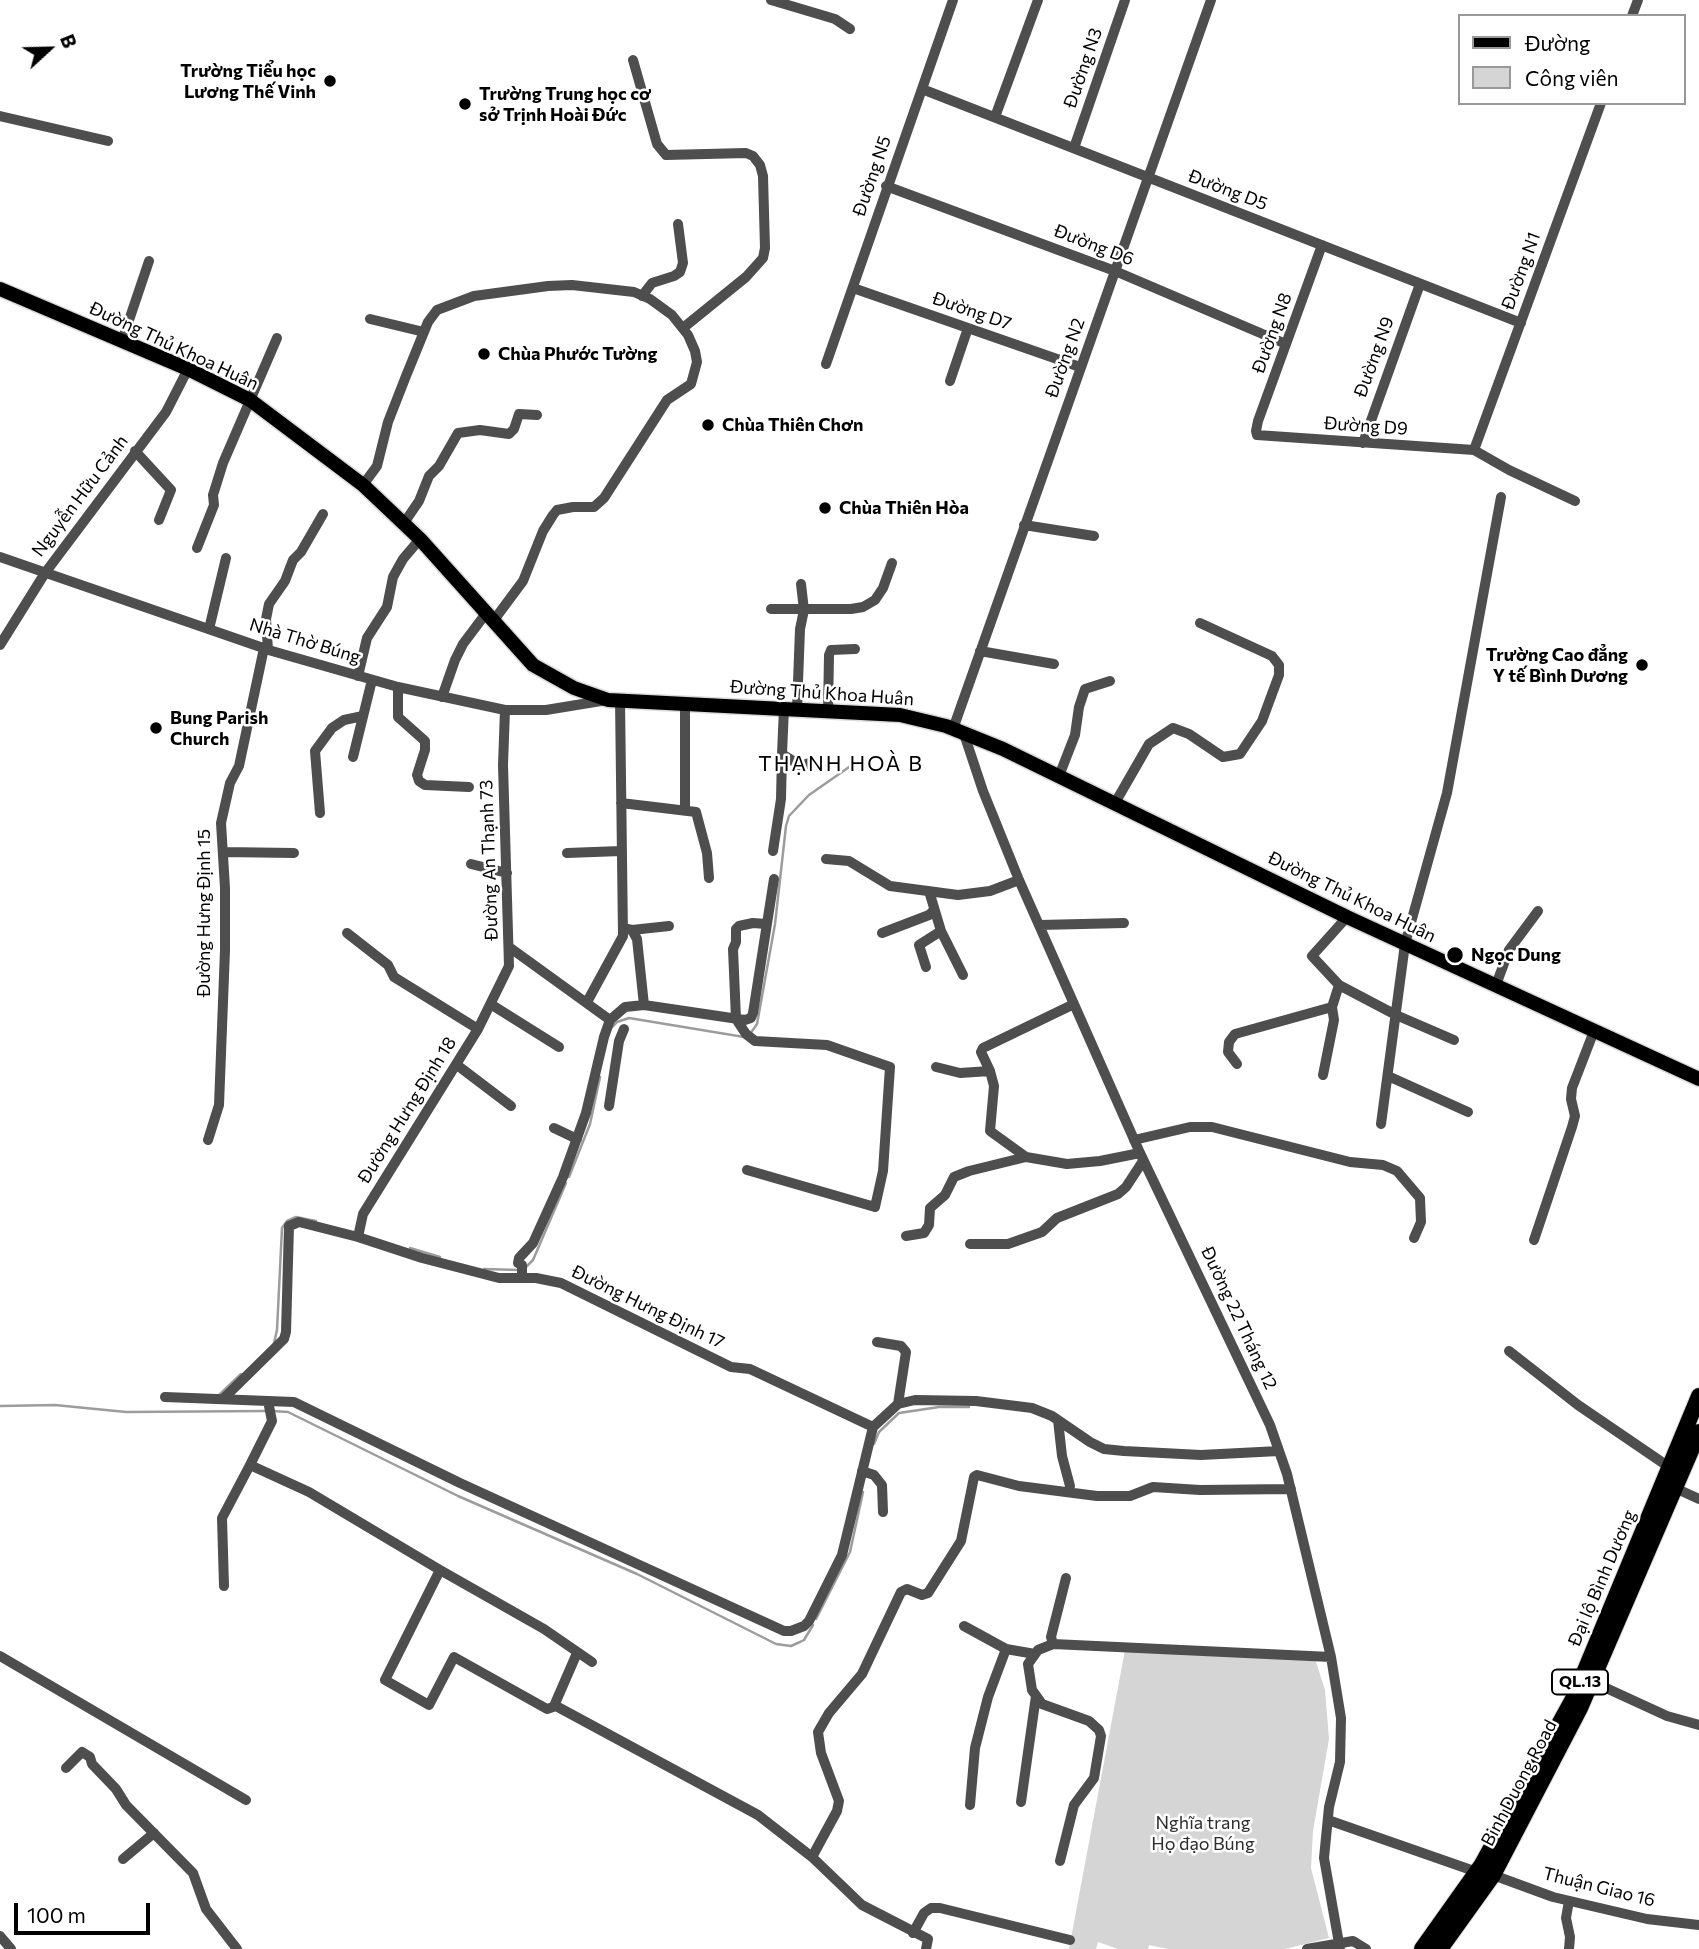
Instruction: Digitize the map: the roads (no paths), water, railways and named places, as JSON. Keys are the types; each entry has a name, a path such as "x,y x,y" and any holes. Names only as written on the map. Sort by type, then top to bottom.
{"highway":[{"name":"Đại lộ Bình Dương","path":"1422,1949 1485,1873 1574,1697 1699,1396"},
{"name":"Binh Duong Road","path":"1440,1949 1593,1682 1699,1432"}],"main road":[{"name":"Đường Thủ Khoa Huân","path":"0,289 188,369 250,400 363,485 420,539 533,665 574,688 614,700 900,715 959,731 1003,749 1405,944 1699,1079"}],"street":[{"path":"771,0 787,2 835,19 850,29"},
{"name":"Đường N5","path":"826,364 953,0"},
{"path":"995,117 1038,0"},
{"name":"Đường N3","path":"1073,148 1125,0"},
{"name":"Đường N2","path":"959,731 980,651 1211,0"},
{"path":"633,60 657,144 666,155 746,153 753,156 760,165 765,248 763,258 746,277 682,328"},
{"name":"Đường D5","path":"922,89 1521,323"},
{"name":"Đường N1","path":"1474,450 1600,105"},
{"path":"0,116 61,128 107,141"},
{"name":"Đường D6","path":"887,186 1115,271 1286,344"},
{"path":"642,296 652,283 680,272 683,263 678,224"},
{"name":"Đường N8","path":"1256,433 1322,245"},
{"path":"122,341 149,261"},
{"name":"Đường N9","path":"1363,443 1420,284"},
{"path":"363,485 377,466 388,422 424,332 438,310 474,296 548,286 610,288 642,296 672,315 695,351 697,362 691,384 667,400 604,498 594,507 573,507 558,510 553,515 543,531 523,581 463,644 454,660 442,697"},
{"name":"Đường D7","path":"853,288 1080,368"},
{"path":"370,319 424,332"},
{"path":"950,381 968,328"},
{"path":"197,548 214,505 223,463 277,338"},
{"name":"Nguyễn Hữu Cảnh","path":"0,645 45,573 166,412 188,369"},
{"path":"404,523 419,501 429,476 439,466 458,433 480,430 509,434 514,429 519,414 537,415"},
{"name":"Đường D9","path":"1256,433 1263,437 1474,450"},
{"path":"1474,450 1575,501"},
{"path":"135,451 170,490 159,520"},
{"path":"1381,1124 1405,944 1447,793 1501,497"},
{"name":"Đường Hưng Định 15","path":"208,1140 219,1105 225,950 221,823 230,782 239,766 266,649 266,619 270,604 285,581 293,560 301,552 323,514"},
{"path":"1024,525 1094,536"},
{"path":"358,676 367,638 387,607 393,577 403,559 420,539"},
{"name":"Nhà Thờ Búng","path":"0,558 266,649 398,687 505,710 547,710 614,700"},
{"path":"209,629 226,558"},
{"path":"771,609 851,610 869,605 883,588 892,563"},
{"path":"773,851 781,799 782,754 804,610 801,584"},
{"path":"1115,803 1149,744 1173,728 1189,734 1223,757 1240,754 1262,721 1279,675 1279,665 1272,656 1200,623"},
{"path":"828,711 831,650 855,649"},
{"path":"980,651 1054,664"},
{"path":"353,757 372,680"},
{"path":"1059,776 1075,734 1079,707 1086,689 1110,681"},
{"path":"398,687 398,717 425,741 417,775 419,781 425,785 469,787"},
{"path":"614,700 621,803 621,851 628,929 637,939 644,1005"},
{"path":"685,703 685,809"},
{"name":"Đường An Thạnh 73","path":"492,1004 509,967 503,765 505,710"},
{"path":"320,813 315,751 332,728 344,720 363,716"},
{"name":"Đường 22 Tháng 12","path":"959,731 1020,880 1134,1140 1270,1424 1291,1489 1331,1657 1341,1718 1340,1762 1328,1820 1324,1858 1340,1946"},
{"path":"782,754 800,766 812,762"},
{"path":"621,803 694,810 699,816 709,878"},
{"path":"567,853 621,851"},
{"path":"223,852 294,853"},
{"path":"826,859 849,861 890,886 958,895 974,894 1020,880"},
{"path":"471,864 507,873"},
{"path":"609,1106 610,1020 625,1007 644,1005 736,1019 751,1018 774,879"},
{"path":"929,891 941,932 963,975"},
{"path":"881,933 929,915 933,911"},
{"path":"1496,985 1510,950 1538,911"},
{"path":"1347,916 1312,956 1339,985 1396,1015 1454,1040"},
{"path":"747,1170 875,1207 883,1171 890,1067 827,1045 755,1041 746,1034 736,1019 733,949 736,929 753,923 766,924"},
{"path":"1040,925 1124,923"},
{"path":"628,929 669,926"},
{"path":"587,1002 628,929"},
{"path":"926,967 919,945 941,932"},
{"path":"347,933 388,965 394,977 478,1029"},
{"path":"509,947 610,1020"},
{"path":"1323,1075 1334,1020 1332,1007 1339,985"},
{"path":"492,1004 559,1047"},
{"name":"Đường Hưng Định 18","path":"358,1237 363,1214 457,1065 492,1004"},
{"path":"1026,1157 990,1131 993,1086 990,1071 981,1052 983,1048 1074,1004"},
{"path":"1237,1064 1228,1052 1229,1042 1236,1034 1332,1007"},
{"path":"522,1278 519,1258 537,1237 577,1139 610,1038 624,1029"},
{"path":"1534,1240 1575,1116 1571,1099 1572,1088 1594,1031"},
{"path":"457,1065 511,1106"},
{"path":"936,1067 960,1073 990,1071"},
{"path":"1388,1076 1468,1112"},
{"path":"1134,1140 1190,1127 1212,1127 1350,1162 1383,1165 1397,1171 1420,1198 1421,1222 1414,1238"},
{"path":"554,1128 577,1139"},
{"path":"906,1236 924,1233 929,1225 930,1208 944,1195 954,1177 969,1171 1026,1157 1066,1164 1142,1157"},
{"path":"970,1244 1008,1244 1042,1232 1057,1218 1118,1194 1126,1187 1142,1157"},
{"name":"Đường Hưng Định 17","path":"223,1399 284,1339 289,1226 299,1222 499,1278 561,1283 731,1367 750,1369 873,1427"},
{"path":"877,1342 901,1346 906,1352 898,1404"},
{"path":"1509,1351 1578,1405 1670,1467"},
{"path":"165,1397 268,1404 294,1402 460,1483 784,1631 798,1630 809,1621 842,1555 866,1472 873,1427 898,1404 915,1400 991,1402 1031,1408 1058,1420 1104,1449 1201,1455 1279,1451"},
{"path":"224,1586 222,1518 272,1421 268,1404"},
{"path":"1058,1420 1062,1456 1070,1486"},
{"path":"250,1465 309,1492 520,1615 592,1661"},
{"path":"866,1472 882,1485 883,1511"},
{"path":"812,1857 837,1811 839,1801 821,1753 818,1732 829,1713 862,1674 901,1592 907,1589 922,1595 928,1593 961,1541 975,1476 1019,1486 1097,1496 1130,1496 1153,1487 1200,1490 1291,1489"},
{"path":"1675,1488 1699,1499"},
{"path":"440,1570 385,1680 429,1705 454,1657 547,1709 554,1706 577,1653"},
{"path":"1054,1644 1051,1637 1066,1578"},
{"path":"964,1626 1006,1649 1035,1654"},
{"path":"1060,1861 1074,1805 1094,1778 1101,1736 1090,1721 1042,1704 1036,1696 1032,1690 1028,1664 1038,1650 1054,1644 1331,1657"},
{"path":"970,1805 975,1748 988,1697 1006,1649"},
{"path":"0,1656 246,1800"},
{"path":"1593,1682 1667,1716 1699,1725"},
{"path":"1021,1802 1036,1696"},
{"path":"554,1706 758,1815 812,1857 862,1905 928,1939 926,1949"},
{"path":"66,1768 84,1752 90,1757 94,1767 117,1789 126,1805 193,1873 206,1909 237,1949"},
{"name":"Thuận Giao 16","path":"1328,1820 1569,1901 1647,1919 1699,1925"},
{"path":"123,1860 154,1833"},
{"path":"1569,1901 1566,1918 1570,1937 1569,1949"},
{"path":"913,1933 924,1913 931,1908 940,1908 1070,1940"},
{"path":"0,1936 11,1949"},
{"path":"1307,1949 1340,1946 1353,1941 1366,1949"}],"waterway":[{"path":"750,1034 757,1024 775,924 789,816 809,795 852,765"},
{"path":"612,1027 629,1018 744,1037"},
{"path":"569,1177 590,1124 600,1077"},
{"path":"525,1268 533,1260 566,1183"},
{"path":"274,1343 282,1228 287,1221 296,1217 316,1221"},
{"path":"410,1248 440,1257"},
{"path":"484,1269 519,1270"},
{"path":"218,1396 241,1374"},
{"path":"0,1406 55,1405 126,1412 267,1411"},
{"path":"874,1444 879,1432 899,1413 939,1407 969,1407"},
{"path":"273,1411 288,1412 458,1496 637,1574 776,1644 791,1646 804,1640 813,1625"},
{"path":"816,1619 850,1552 863,1492"}],"place":[{"name":"Trường Tiểu học Lương Thế Vinh","path":"330,81"},
{"name":"Trường Trung học cơ sở Trịnh Hoài Đức","path":"465,104"},
{"name":"Chùa Phước Tường","path":"484,354"},
{"name":"Chùa Thiên Chơn","path":"708,425"},
{"name":"Chùa Thiên Hòa","path":"825,508"},
{"name":"Trường Cao đẳng Y tế Bình Dương","path":"1642,665"},
{"name":"Bung Parish Church","path":"156,728"},
{"name":"Ngọc Dung","path":"1455,955"}],"district":[{"name":"THẠNH HOÀ B","path":"841,764"}],"park label":[{"name":"Nghĩa trang Họ đạo Búng","path":"1203,1833"}]}
